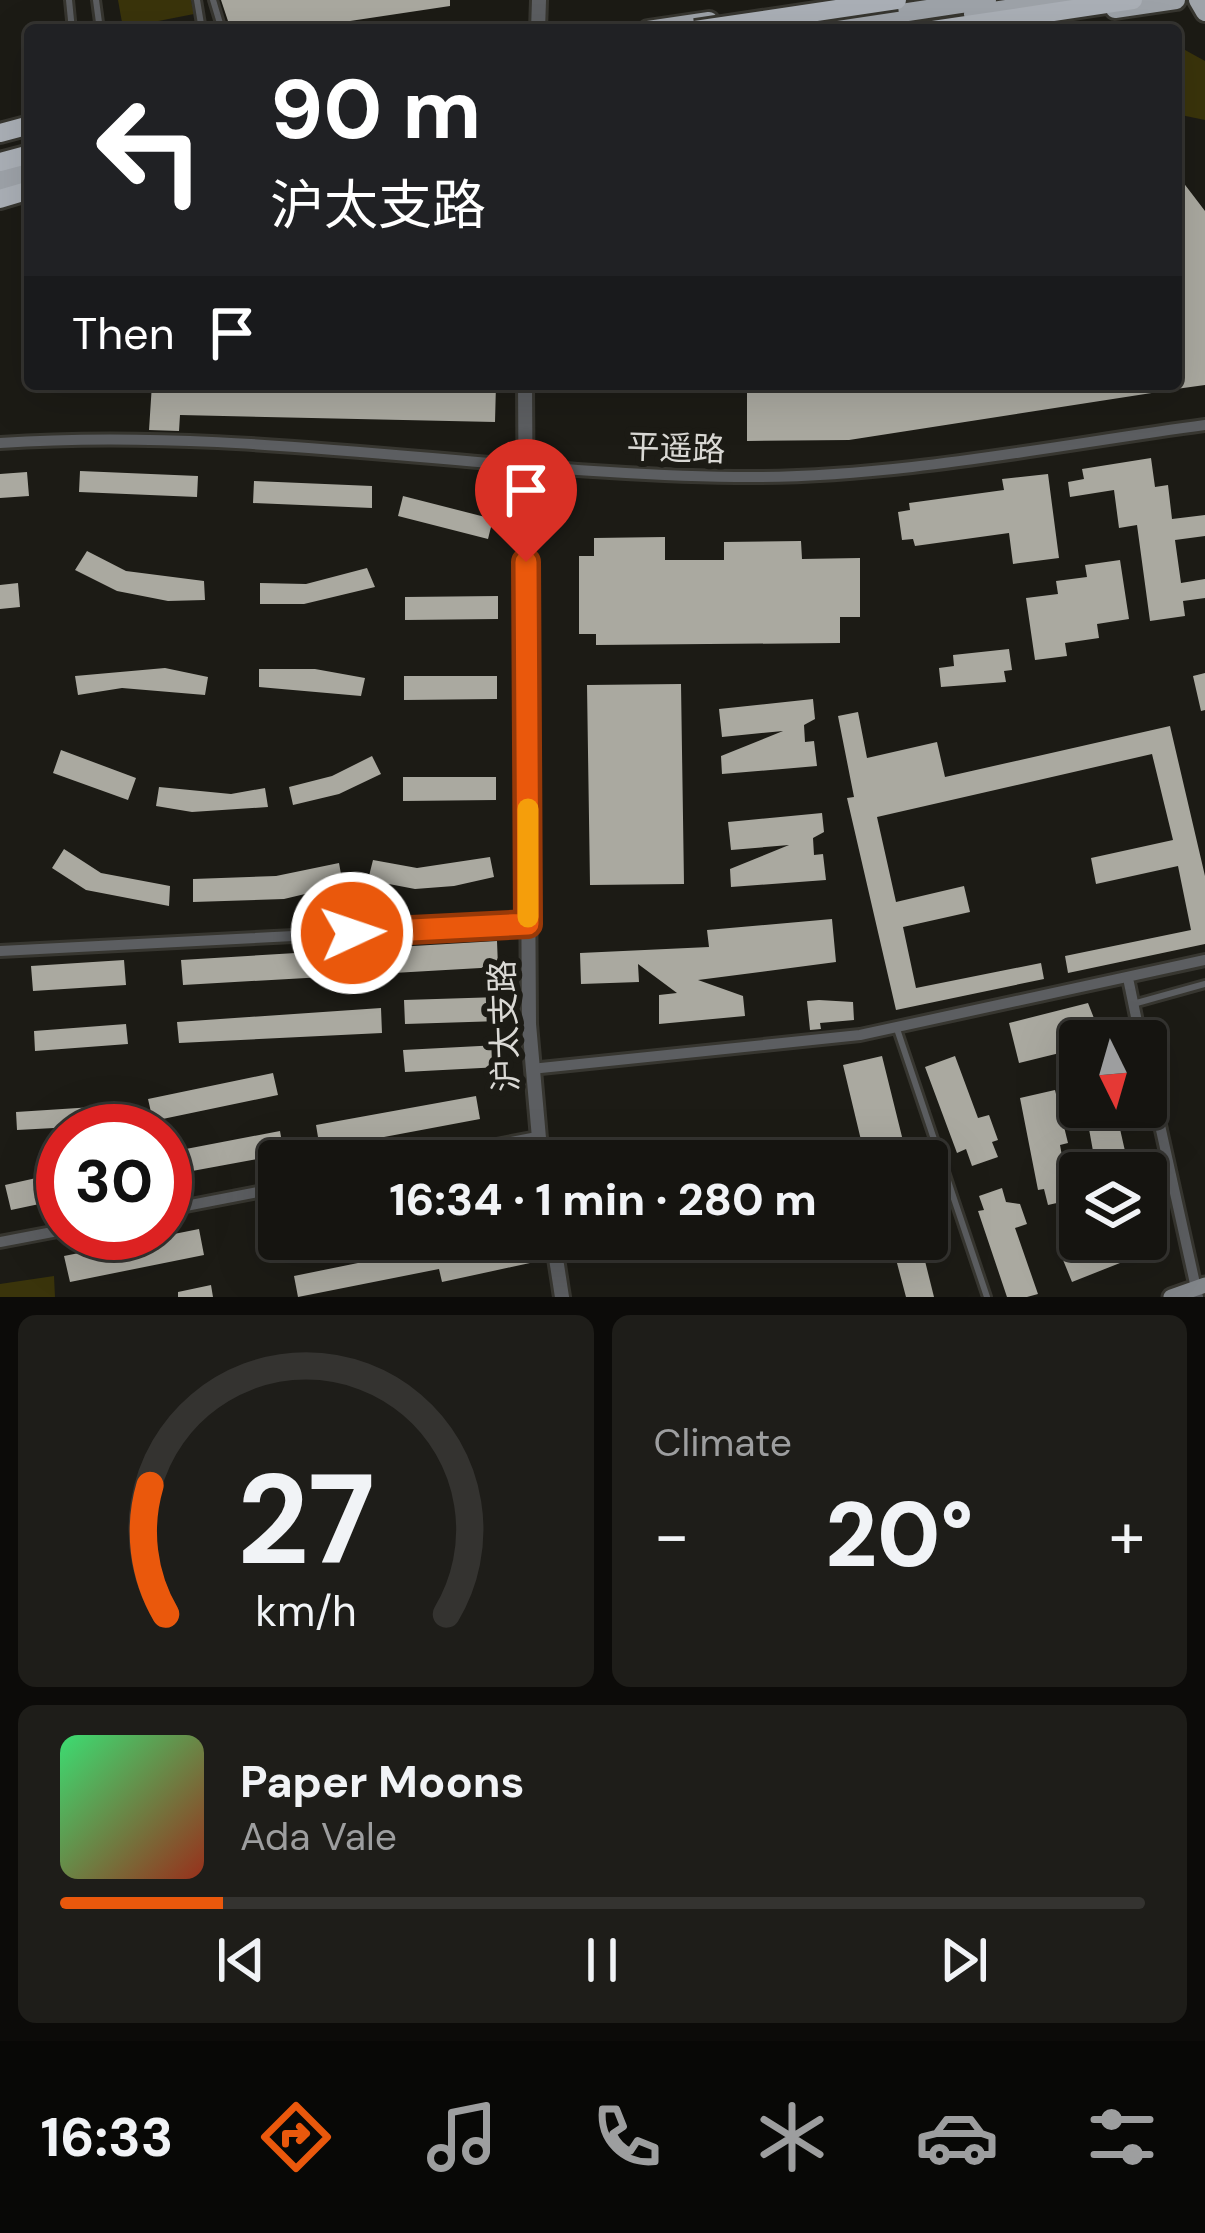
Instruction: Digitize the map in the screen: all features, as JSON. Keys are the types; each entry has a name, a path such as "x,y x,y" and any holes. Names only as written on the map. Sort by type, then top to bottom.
{"highway":[{"path":"735,24 897,0"},
{"path":"973,24 1133,0"}],"main road":[{"path":"688,24 850,0"},
{"path":"826,24 987,0"},
{"path":"907,24 1065,0"},
{"path":"1014,24 1176,0"},
{"path":"1198,0 1205,12"},
{"path":"796,24 830,3"},
{"path":"1171,1297 1199,1290"}],"street":[{"name":"沪太支路","path":"525,390 528,924 538,1140"},
{"name":"平遥路","path":"0,443 106,441 785,477 907,466 1205,424"},
{"path":"0,951 528,924"},
{"path":"531,1070 897,1029 1205,960"},
{"path":"1128,978 1137,1020"},
{"path":"1161,1128 1199,1290"},
{"path":"522,1140 537,1137"},
{"path":"192,1205 258,1192"},
{"path":"0,1242 36,1235"},
{"path":"556,1260 562,1297"}],"lane":[{"path":"1133,1004 1205,984"},
{"path":"897,1029 987,1297"}],"shaded area":[{"path":"118,0 191,0 194,14 122,24"},
{"path":"1182,48 1205,61 1205,120 1182,115"},
{"path":"54,1276 55,1297 0,1297 0,1284"}],"building":[{"path":"221,0 450,0 450,6 330,24 229,24"},
{"path":"1182,181 1205,211 1205,385 1182,388"},
{"path":"152,390 496,390 495,422 180,415 179,431 149,430"},
{"path":"747,390 1171,390 849,440 747,441"},
{"path":"1151,458 1155,487 1168,485 1172,519 1205,515 1205,536 1175,540 1181,583 1205,579 1205,598 1183,601 1185,616 1150,621 1137,525 1119,528 1114,490 1070,497 1068,482 1084,479 1082,469"},
{"path":"80,471 198,476 197,497 79,492"},
{"path":"27,472 29,496 0,498 0,474"},
{"path":"1048,474 1059,558 1013,564 1009,533 915,546 913,539 902,540 898,512 910,510 909,503 1004,490 1002,479"},
{"path":"254,481 372,486 372,508 253,503"},
{"path":"403,496 493,519 488,539 398,516"},
{"path":"665,537 665,560 724,560 724,542 801,541 802,559 860,558 860,617 840,617 840,643 596,645 596,634 579,634 579,556 594,556 594,538"},
{"path":"87,551 126,571 204,581 205,600 168,601 117,591 75,570"},
{"path":"1120,560 1129,619 1097,624 1099,638 1065,643 1067,656 1035,660 1026,598 1058,594 1056,581 1087,577 1085,565"},
{"path":"367,568 375,587 304,604 260,604 260,583 306,584"},
{"path":"18,583 20,607 0,609 0,585"},
{"path":"498,596 498,619 405,620 405,597"},
{"path":"1009,649 1012,670 1004,671 1006,682 941,687 939,668 954,666 953,655"},
{"path":"165,668 208,677 205,695 122,688 78,695 75,676"},
{"path":"259,669 315,669 365,678 361,696 259,687"},
{"path":"1205,673 1205,710 1201,711 1193,676"},
{"path":"404,676 497,676 497,699 404,700"},
{"path":"681,684 684,884 590,885 587,685"},
{"path":"813,699 815,719 804,725 805,742 814,741 817,766 722,774 721,756 783,731 722,737 719,709"},
{"path":"858,712 867,758 937,742 945,777 1170,726 1205,876 1205,944 1068,973 1065,956 1191,930 1178,866 1096,884 1091,858 1173,840 1152,754 877,817 896,902 964,886 970,912 903,927 916,988 1041,963 1044,979 896,1010 847,798 854,797 838,716"},
{"path":"61,750 136,778 128,800 53,773"},
{"path":"372,756 381,774 339,794 293,805 289,787 332,776"},
{"path":"403,777 496,777 496,800 403,801"},
{"path":"159,787 231,794 265,788 268,807 192,812 156,806"},
{"path":"822,813 824,832 813,838 814,855 823,854 826,880 731,887 730,869 789,845 731,850 728,822"},
{"path":"64,849 101,873 170,886 169,906 86,890 52,868"},
{"path":"490,857 494,877 454,886 415,889 368,880 373,860 417,868"},
{"path":"339,863 343,885 284,899 193,902 193,879 276,876"},
{"path":"832,919 836,962 698,980 743,996 745,1016 659,1024 659,995 677,993 638,964 639,982 581,984 580,953 709,947 707,930"},
{"path":"497,941 498,967 183,985 181,960"},
{"path":"124,960 126,985 33,991 31,966"},
{"path":"500,997 501,1021 405,1024 404,1000"},
{"path":"807,1001 853,1002 854,1020 820,1023 821,1029 810,1030"},
{"path":"1088,1003 1095,1020 1059,1020 1059,1053 1019,1063 1009,1023"},
{"path":"381,1008 382,1033 179,1043 177,1022"},
{"path":"126,1024 128,1044 35,1051 34,1031"},
{"path":"499,1045 500,1067 405,1072 403,1050"},
{"path":"882,1056 903,1140 861,1140 843,1065"},
{"path":"955,1056 978,1118 989,1115 998,1140 992,1142 998,1157 972,1166 966,1149 957,1153 925,1067"},
{"path":"273,1073 278,1095 192,1113 192,1104 149,1104 148,1099"},
{"path":"1055,1090 1059,1128 1064,1128 1068,1143 1060,1145 1059,1202 1048,1205 1044,1189 1038,1190 1020,1098"},
{"path":"476,1096 480,1119 368,1140 318,1140 316,1125"},
{"path":"36,1111 36,1129 17,1130 16,1112"},
{"path":"1089,1128 1124,1128 1125,1152 1093,1152"},
{"path":"280,1131 282,1140 258,1140 258,1159 192,1171 192,1148"},
{"path":"36,1178 36,1205 11,1210 5,1185"},
{"path":"1002,1188 1006,1202 1020,1204 1027,1224 1015,1228 1038,1294 1007,1297 978,1211 984,1210 979,1196"},
{"path":"199,1229 204,1255 192,1257 192,1230"},
{"path":"65,1260 179,1260 70,1282"},
{"path":"373,1260 530,1263 442,1282 439,1269 298,1297 294,1276"},
{"path":"896,1260 925,1260 934,1297 906,1297"},
{"path":"1063,1260 1119,1260 1120,1263 1072,1282"},
{"path":"211,1285 213,1297 178,1297 178,1292"}],"slow traffic":[{"path":"528,809 528,917"}],"route":[{"path":"352,933 528,924 526,562"}]}
